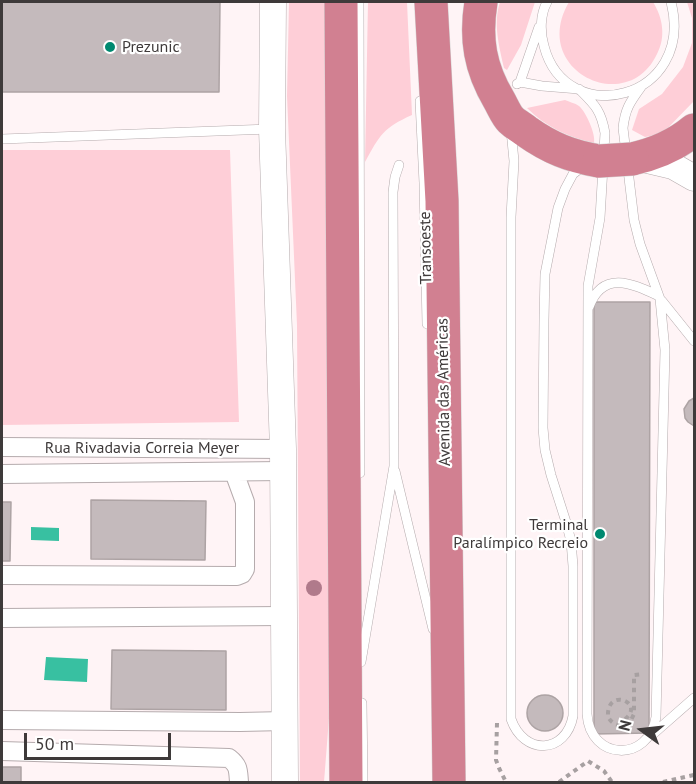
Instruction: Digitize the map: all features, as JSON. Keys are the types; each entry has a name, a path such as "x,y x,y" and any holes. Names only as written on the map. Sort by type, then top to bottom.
{"highway":[{"path":"341,2 346,783"},
{"name":"Avenida das Américas","path":"431,2 442,201 449,783"},
{"path":"481,2 478,18 480,54 491,87 509,119 541,142 577,157 597,160 635,158 658,152 694,130"}],"main road":[{"path":"273,2 272,129 283,460 285,783"},
{"path":"635,158 673,166 694,178"}],"street":[{"name":"Rua Rivadavia Correia Meyer","path":"2,447 283,460"},
{"path":"2,474 234,472 283,460"},
{"path":"2,575 237,576 242,574 245,569 245,502 234,472"},
{"path":"2,618 284,616"},
{"path":"2,720 285,721"},
{"path":"2,751 229,758 236,763 239,783"}],"lane":[{"path":"359,2 361,484"},
{"path":"547,2 517,83 579,89 597,108 603,120 605,133 600,218 590,276 588,312 587,721 596,740 601,744 613,750 633,749 645,742 694,698"},
{"path":"541,22 546,54 554,69 565,81 594,95 626,94 655,78 665,65 676,34 671,2"},
{"path":"641,87 630,101 625,113 623,128 634,220 640,244 660,298 665,350 656,717 653,731 645,742"},
{"name":"Transoeste","path":"420,92 427,336"},
{"path":"509,119 514,161 511,218 511,719 514,729 520,736 537,745 547,745 562,738 568,732 573,716 571,541 551,475 543,428 545,274 558,208 565,189 573,174 583,166 597,160"},
{"path":"2,139 272,129"},
{"path":"361,662 394,466 393,192 399,165"},
{"path":"588,312 593,297 603,288 615,283 628,283 660,298 694,341"},
{"path":"394,466 433,629"},
{"path":"432,582 433,641"},
{"path":"361,603 362,673"},
{"path":"362,695 363,783"}],"path":[{"path":"625,719 631,712 627,702 616,700 609,708 608,717 612,722 621,725 630,722 634,714 634,675 650,674"},
{"path":"497,720 496,760 506,783"},
{"path":"560,783 588,761 604,771 612,783"},
{"path":"663,783 694,776"}],"shaded area":[{"path":"289,2 327,2 334,654 324,782 300,782 297,325 287,96"},
{"path":"368,2 407,2 412,115 383,133 365,162"},
{"path":"500,2 535,2 521,45 507,70 504,68 498,35 497,18"},
{"path":"569,2 653,2 661,21 662,41 657,54 643,73 625,82 605,84 587,78 571,65 562,48 560,26"},
{"path":"687,2 694,2 694,101 662,134 645,137 632,130 639,109 662,94 683,67 692,43 692,18"},
{"path":"565,100 576,104 585,113 592,129 594,143 558,130 542,121 527,108"},
{"path":"2,150 230,150 239,422 2,425"},
{"path":"31,527 59,528 59,541 31,540"},
{"path":"46,657 88,659 87,682 44,680"}],"building":[{"name":"Prezunic","path":"2,2 220,2 219,92 2,92"},
{"path":"594,302 650,302 649,733 594,734"},
{"path":"694,398 694,426 685,418 684,409"},
{"path":"91,500 206,501 205,560 91,559"},
{"path":"2,502 11,502 10,561 2,561"},
{"path":"112,650 226,651 226,710 111,709"},
{"path":"545,695 558,700 563,713 558,726 545,731 532,726 527,713 532,700"},
{"path":"2,767 21,767 21,782 2,782"}],"place":[{"name":"Prezunic","path":"110,47"},
{"name":"Terminal Paralímpico Recreio","path":"600,534"}]}
